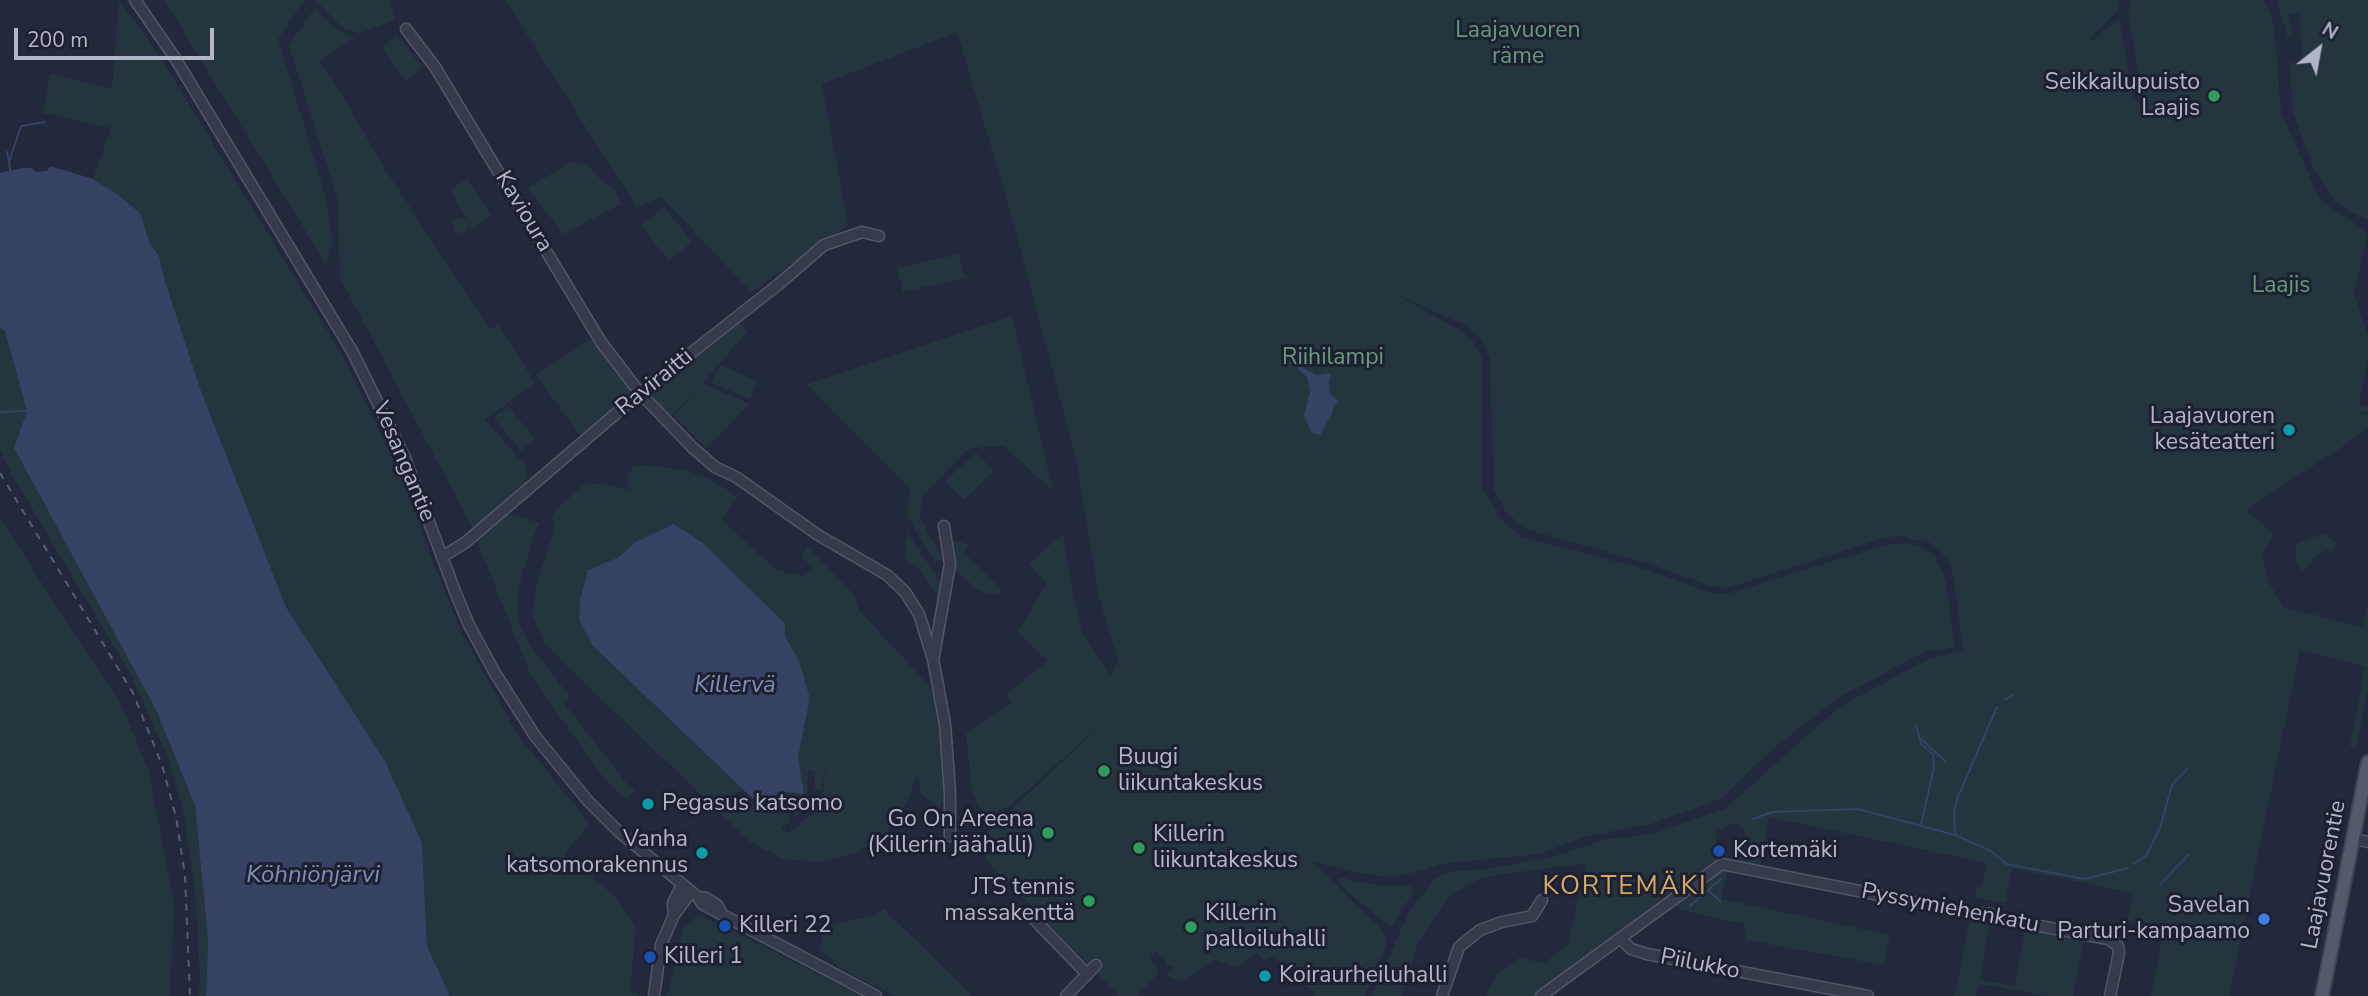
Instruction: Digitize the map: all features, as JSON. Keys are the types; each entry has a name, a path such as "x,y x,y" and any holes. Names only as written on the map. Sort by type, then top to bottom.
{"main road":[{"name":"Laajavuorentie","path":"2322,996 2368,762"}],"street":[{"name":"Vesangantie","path":"135,0 176,58 352,351 405,457 469,625 495,673 535,736 559,768 597,810 694,895 706,898 717,905 721,912 782,948 877,996"},
{"name":"Kavioura","path":"406,29 435,66 601,342 640,393 715,467 736,477 818,535 887,575 905,592 919,614 933,659"},
{"name":"Raviraitti","path":"442,557 453,552 493,520 640,393 779,284 824,245 862,232 879,236"},
{"path":"944,526 950,564 933,659 945,724 950,836"},
{"path":"2354,839 2368,842"},
{"name":"Pyssymiehenkatu","path":"1541,996 1726,865 2108,939 2118,946 2119,953 2110,996"},
{"path":"674,915 673,903 682,885"},
{"path":"654,996 658,958 674,915 694,895"},
{"path":"1441,996 1459,947 1480,930 1532,916 1542,900"},
{"path":"1031,916 1087,974"},
{"name":"Piilukko","path":"1620,938 1631,948 1647,954 1868,996"},
{"path":"1066,996 1096,965"}],"green space":[{"path":"119,0 155,49 341,353 406,486 462,633 517,734 590,824 564,854 617,898 636,927 630,992 640,996 450,996 427,946 422,843 385,761 286,607 201,391 159,256 150,244 140,213 93,179 111,128 43,113 50,74 112,89"},
{"path":"164,0 304,0 278,39 324,191 333,241 326,264"},
{"path":"315,0 390,0 395,20 360,33 343,28"},
{"path":"505,0 2120,0 2117,11 2090,38 2093,41 2119,18 2133,98 2144,107 2128,12 2132,0 2264,0 2274,25 2281,112 2320,200 2368,232 2354,294 2368,336 2368,358 2359,404 2368,406 2368,412 2360,413 2368,415 2368,426 2351,441 2246,510 2274,534 2262,557 2269,583 2284,607 2362,627 2368,602 2368,688 2356,749 2350,746 2365,666 2300,650 2229,996 2151,996 2164,929 2127,922 2133,893 2012,868 2005,903 1975,898 1977,887 1982,887 1987,863 1769,817 1760,869 1739,865 1746,838 1744,828 1731,824 1716,831 1717,861 1727,872 1721,899 1890,935 1884,965 1746,940 1744,924 1680,910 1672,896 1548,996 1486,996 1496,975 1519,958 1545,963 1568,944 1586,863 1483,877 1450,895 1417,944 1402,996 1372,996 1408,914 1435,878 1453,871 1486,869 1552,857 1604,840 1652,834 1725,809 1839,707 1929,659 1963,650 1954,580 1949,563 1939,549 1924,539 1913,541 1907,536 1886,537 1727,588 1711,586 1650,564 1525,529 1506,512 1494,490 1490,360 1481,338 1465,325 1396,294 1461,331 1474,342 1483,361 1483,489 1500,518 1521,537 1648,570 1710,593 1727,594 1886,545 1906,543 1933,554 1941,568 1946,582 1955,647 1924,652 1838,698 1776,746 1720,799 1651,824 1583,837 1539,854 1440,864 1422,871 1386,877 1312,861 1378,926 1388,940 1365,996 1312,996 1315,993 1274,956 1264,960 1256,952 1238,968 1216,960 1182,981 1167,975 1174,968 1164,964 1166,961 1156,951 1150,957 1158,969 1157,974 1137,996 1119,996 986,860 984,836 1106,720 1012,804 996,812 986,813 972,793 966,734 1012,702 1006,694 1048,661 1017,632 1047,584 1029,564 1063,533 1073,596 1083,633 1111,677 1118,660 1099,598 1076,459 1009,207 957,32 822,84 848,225 751,292 661,196 637,208"},
{"path":"2276,0 2368,0 2368,219 2349,211 2334,199 2314,170 2293,112 2290,62 2302,66 2300,13 2288,14 2293,35 2288,38"},
{"path":"315,8 335,29 355,38 318,61 333,80 385,169 490,329 499,325 535,383 485,420 525,465 529,483 473,529 340,278 338,201 289,45"},
{"path":"397,35 422,67 406,81 384,50 384,46"},
{"path":"571,162 589,165 599,178 614,190 621,204 563,234 528,188"},
{"path":"467,179 491,216 472,229 468,223 467,230 460,234 454,230 453,222 459,218 467,220 450,190"},
{"path":"664,207 692,242 669,261 641,226"},
{"path":"959,254 965,278 903,292 897,268"},
{"path":"1012,316 1053,491 1004,446 969,448 924,494 919,516 943,560 934,561 908,517 909,488 807,384"},
{"path":"740,323 748,331 702,383 749,404 706,448 674,416 700,386 670,418 649,393"},
{"path":"0,328 5,331 25,403 25,416 14,449 156,710 195,807 208,940 206,996 198,996 200,982 195,888 184,815 169,761 131,675 0,450"},
{"path":"591,339 634,391 581,437 536,375"},
{"path":"720,365 758,381 750,399 712,383"},
{"path":"508,406 535,439 521,451 494,418"},
{"path":"976,453 994,471 964,500 945,481"},
{"path":"634,466 684,470 703,476 726,489 738,497 722,520 776,570 804,577 812,567 802,557 807,546 854,595 859,610 930,687 937,705 945,794 940,809 921,794 918,772 903,811 885,834 856,853 820,862 784,859 750,842 544,642 532,613 537,584 554,530 555,523 552,518 556,510 583,485 604,483 628,490 627,475","holes":["663,530 784,636 799,661 810,698 798,758 762,798 754,800 751,810 734,793 743,790 593,646 588,570 619,557 654,533","826,763 822,806 789,833 781,829 790,821 785,804 791,803 795,818 807,806 808,770 815,772 815,789 822,790"]},
{"path":"509,514 540,523 519,586 517,610 520,624 528,643 570,697 563,702 627,784 635,790 627,799 606,781 532,678 477,541"},
{"path":"0,517 120,701 149,772 174,904 170,996 0,996"},
{"path":"907,532 941,583 939,595 936,595 921,571 905,559"},
{"path":"2323,534 2337,543 2332,552 2327,550 2315,556 2305,570 2302,570 2295,559 2297,543"},
{"path":"954,540 969,545 964,553 1002,592 998,595 979,591 954,569"},
{"path":"1338,879 1387,886 1409,885 1413,889 1391,927 1341,886"},
{"path":"884,909 972,996 894,996 839,968 819,951 822,935 835,924 876,915"},
{"path":"698,915 861,996 667,996 683,929"},
{"path":"1970,918 1990,922 1980,980 2015,986 2025,929 2084,940 2073,996 2047,996 1979,984 1976,996 1955,996"}],"water":[{"name":"Köhniönjärvi","path":"50,166 93,179 140,213 150,244 159,256 201,391 286,607 385,761 422,843 427,946 450,996 206,996 208,940 195,806 156,710 14,448 27,411 5,331 0,328 0,173 23,168 32,168 35,172 47,171"},
{"name":"Riihilampi","path":"1286,353 1296,364 1316,375 1331,374 1330,394 1339,402 1334,405 1320,435 1312,433 1304,416 1310,392 1307,377 1297,367 1287,363"},
{"name":"Killervä","path":"673,524 702,542 785,624 785,636 799,661 810,698 798,758 804,794 779,791 772,801 767,802 762,798 754,800 593,646 579,620 580,600 588,570 619,557 634,543"}],"waterway":[{"path":"10,171 9,162 22,126 45,122"},
{"path":"7,152 9,161"},
{"path":"0,412 27,411"},
{"path":"2005,700 2014,694"},
{"path":"1955,834 1954,811 1957,799 1997,707"},
{"path":"1916,725 1921,744 1933,754 1934,767 1921,825"},
{"path":"1921,739 1946,762"},
{"path":"2133,864 2146,856 2160,828 2172,785 2187,769"},
{"path":"1753,819 1772,812 1858,809 1955,835 1991,851 2006,864 2085,879 2128,868"},
{"path":"2160,885 2188,855"},
{"path":"1690,906 1721,879"},
{"path":"1709,891 1721,902"}],"railway":[{"path":"0,473 133,693 162,765 176,817 185,875 190,996"}],"place":[{"name":"Seikkailupuisto Laajis","path":"2214,96"},
{"name":"Laajavuoren kesäteatteri","path":"2289,430"},
{"name":"Buugi liikuntakeskus","path":"1104,771"},
{"name":"Pegasus katsomo","path":"648,804"},
{"name":"Go On Areena (Killerin jäähalli)","path":"1048,833"},
{"name":"Killerin liikuntakeskus","path":"1139,848"},
{"name":"Kortemäki","path":"1719,851"},
{"name":"Vanha katsomorakennus","path":"702,853"},
{"name":"JTS tennis massakenttä","path":"1089,901"},
{"name":"Savelan Parturi-kampaamo","path":"2264,919"},
{"name":"Killeri 22","path":"725,926"},
{"name":"Killerin palloiluhalli","path":"1191,927"},
{"name":"Killeri 1","path":"650,957"},
{"name":"Koiraurheiluhalli","path":"1265,976"}],"district":[{"name":"KORTEMÄKI","path":"1625,888"}],"park label":[{"name":"Laajavuoren räme","path":"1518,44"},
{"name":"Laajis","path":"2281,286"}]}
